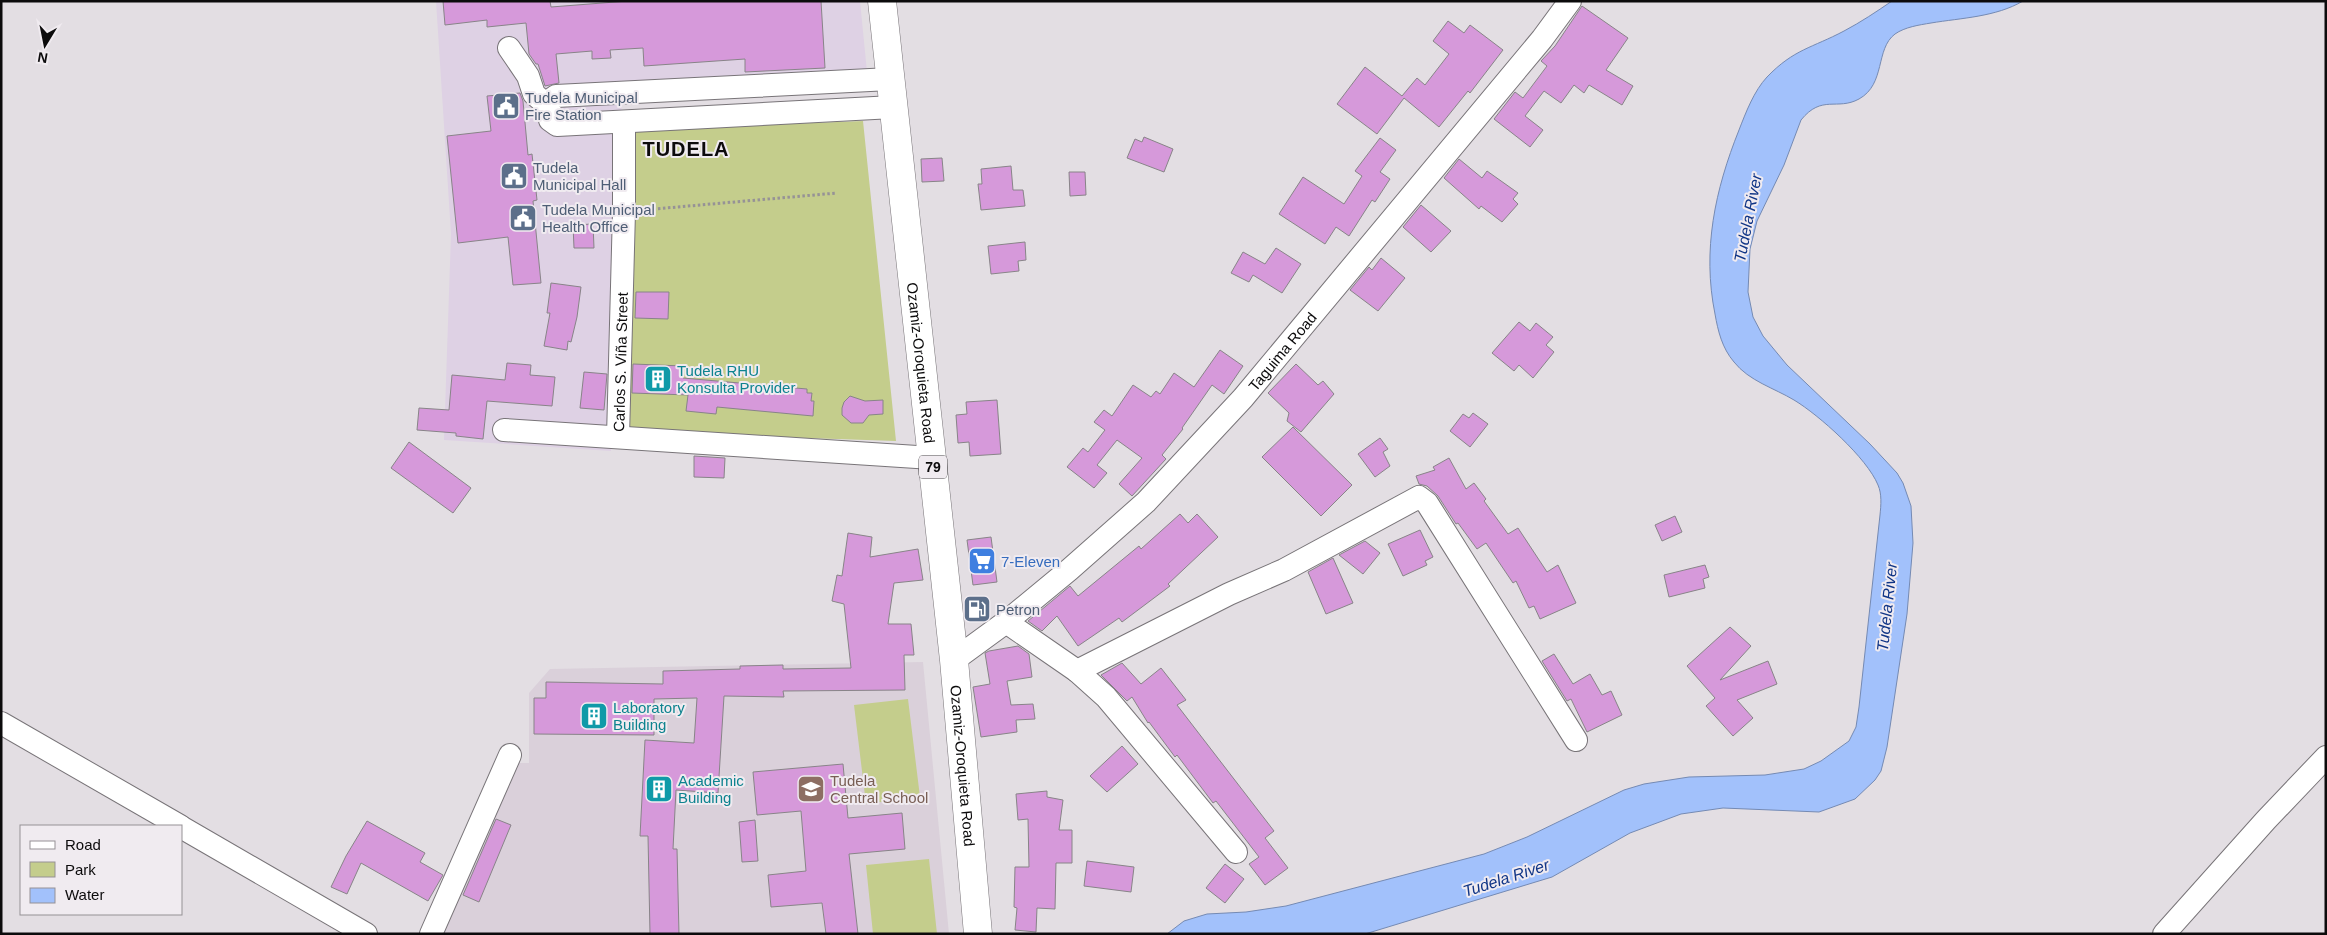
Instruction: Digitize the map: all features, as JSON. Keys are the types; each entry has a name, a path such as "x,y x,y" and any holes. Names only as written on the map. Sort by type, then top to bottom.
{"highway":[{"name":"Ozamiz-Oroquieta Road","path":"882,1 954,660 978,934"}],"street":[{"name":"Taguima Road","path":"954,660 1006,622 1069,570 1146,502 1243,398 1542,39 1570,1"},
{"path":"509,48 528,76 534,94 548,106"},
{"path":"890,79 556,96 551,98 548,106 550,120 557,124 893,107"},
{"name":"Carlos S. Viña Street","path":"624,122 624,212 618,436 932,458"},
{"path":"504,430 618,436"},
{"path":"1077,671 1230,594 1284,570 1414,498 1421,497 1433,512 1576,740"},
{"path":"1006,622 1077,671 1106,697 1236,852"},
{"path":"1,723 178,825"},
{"path":"432,934 510,755"},
{"path":"2164,934 2266,820 2326,757"},
{"path":"182,828 366,934"}],"path":[{"path":"624,212 837,194"}],"shaded area":[{"path":"436,1 860,1 867,72 622,90 611,451 444,440 451,234"},
{"path":"923,662 949,934 438,934 510,763 529,763 529,693 550,669"}],"green space":[{"path":"863,121 896,441 630,432 632,130"},
{"path":"908,699 920,797 866,804 854,705"},
{"path":"929,859 937,934 873,934 866,865"}],"water":[{"name":"Tudela River","path":"1892,1 2023,1 1990,14 1922,25 1908,28 1895,34 1885,48 1877,76 1867,93 1859,99 1844,104 1816,107 1801,120 1784,165 1757,221 1750,249 1748,292 1753,317 1763,336 1787,365 1870,444 1897,473 1903,483 1911,506 1913,543 1907,614 1887,747 1881,771 1875,780 1855,799 1819,812 1723,808 1681,814 1630,833 1552,877 1365,934 1167,934 1184,921 1207,914 1246,912 1286,906 1484,854 1527,837 1624,790 1644,784 1689,777 1765,775 1804,769 1821,761 1849,741 1856,727 1859,707 1880,511 1879,488 1864,462 1829,426 1794,400 1747,374 1730,357 1721,339 1711,290 1711,243 1713,220 1723,175 1748,109 1762,83 1786,60 1850,28"}],"building":[{"path":"443,1 550,1 551,7 628,1 821,1 825,68 745,72 745,59 644,66 643,48 610,50 611,58 592,59 592,51 556,54 559,83 545,86 538,64 529,54 526,23 487,27 487,20 445,25"},
{"path":"1582,6 1628,38 1606,70 1633,86 1622,105 1589,85 1584,93 1574,85 1561,103 1544,91 1525,116 1543,130 1530,147 1494,119 1515,92 1523,98 1547,66 1541,61 1555,46"},
{"path":"1448,21 1464,33 1470,25 1503,50 1470,93 1468,91 1439,127 1404,98 1377,134 1337,104 1365,67 1402,96 1417,78 1425,85 1449,54 1433,41"},
{"path":"520,93 523,101 528,155 532,154 537,200 533,201 541,283 513,285 508,237 458,243 447,136 491,131 487,96"},
{"path":"1144,137 1173,149 1164,172 1127,158 1135,139 1142,142"},
{"path":"1380,138 1396,150 1380,172 1390,179 1375,202 1372,200 1349,236 1336,227 1325,244 1279,214 1303,177 1344,204 1362,176 1355,171"},
{"path":"942,158 944,181 922,182 921,159"},
{"path":"1459,159 1482,178 1487,171 1518,193 1513,199 1518,204 1502,222 1481,206 1479,209 1444,178"},
{"path":"1011,166 1013,190 1023,190 1025,206 981,210 978,184 982,184 981,169"},
{"path":"1069,172 1085,172 1086,195 1070,196"},
{"path":"1421,205 1451,231 1431,252 1403,227"},
{"path":"593,224 594,248 574,248 573,225"},
{"path":"1025,242 1026,260 1018,261 1019,271 991,274 988,246"},
{"path":"1276,248 1301,264 1282,293 1253,275 1249,282 1231,273 1243,252 1265,264"},
{"path":"1381,258 1405,278 1378,311 1350,290 1369,267 1372,270"},
{"path":"551,283 581,287 577,317 571,342 568,341 567,350 544,346 550,313 547,313"},
{"path":"636,292 669,292 668,319 635,318"},
{"path":"1519,322 1530,331 1536,323 1553,337 1546,345 1554,352 1533,378 1519,365 1514,371 1492,353"},
{"path":"1220,350 1243,366 1224,394 1212,385 1183,429 1162,455 1166,459 1132,496 1119,484 1142,458 1117,440 1097,465 1107,473 1094,488 1067,467 1083,448 1088,452 1105,430 1094,422 1104,410 1112,416 1133,385 1151,397 1156,391 1160,394 1174,373 1194,387"},
{"path":"507,363 531,365 530,375 555,377 552,406 487,401 483,439 456,436 456,433 417,430 419,408 449,410 452,375 505,380"},
{"path":"633,364 683,366 683,378 807,389 807,393 812,393 811,401 814,401 813,416 717,407 716,414 686,411 688,395 632,393"},
{"path":"1296,364 1318,385 1323,381 1334,394 1301,432 1287,421 1289,413 1268,393"},
{"path":"584,372 607,374 604,410 580,408"},
{"path":"850,396 865,401 883,400 883,414 869,415 863,423 851,423 842,415 844,402"},
{"path":"997,400 1001,454 970,456 969,442 958,443 956,415 967,414 966,402"},
{"path":"1473,413 1488,424 1470,447 1450,431 1463,414 1469,418"},
{"path":"1293,427 1352,485 1321,516 1262,457"},
{"path":"1380,438 1388,449 1383,452 1390,466 1375,477 1358,454"},
{"path":"409,442 471,488 453,513 391,468"},
{"path":"694,456 725,458 724,478 694,477"},
{"path":"1449,458 1466,489 1474,483 1486,499 1484,501 1508,534 1518,528 1547,572 1558,565 1576,603 1540,619 1534,606 1529,608 1516,581 1513,583 1486,543 1477,549 1458,523 1456,524 1438,496 1427,486 1419,484 1416,476 1435,470 1433,467"},
{"path":"1180,514 1188,523 1197,514 1218,537 1168,584 1170,586 1122,622 1119,618 1078,646 1057,616 1042,631 1028,621 1070,586 1078,596 1139,546 1141,549"},
{"path":"1675,516 1682,532 1662,541 1655,525"},
{"path":"1420,530 1433,557 1425,561 1427,565 1403,576 1388,544"},
{"path":"848,533 872,537 870,557 918,549 923,580 894,583 888,624 911,624 914,655 904,655 905,690 783,691 784,697 724,696 718,793 676,790 673,849 677,849 679,934 650,934 648,836 640,836 645,740 694,743 697,698 654,699 654,735 534,734 534,698 546,698 546,682 663,684 663,671 740,669 740,666 783,665 783,669 851,668 844,604 832,601 837,575 842,576"},
{"name":"7-Eleven","path":"991,537 997,582 973,585 967,540"},
{"path":"1365,541 1380,553 1363,574 1339,555"},
{"path":"1333,558 1353,603 1326,614 1308,572"},
{"path":"1705,565 1709,577 1703,579 1705,588 1669,597 1664,575"},
{"name":"Petron","path":"985,597 987,618 970,620 967,600"},
{"path":"1730,627 1751,646 1720,680 1768,661 1777,684 1737,700 1753,718 1733,736 1706,706 1715,698 1687,666"},
{"path":"1018,646 1029,654 1032,677 1007,681 1011,705 1033,704 1035,719 1016,720 1017,732 981,737 973,687 990,684 985,653"},
{"path":"1554,654 1573,684 1590,674 1602,695 1611,691 1622,715 1587,732 1571,699 1567,701 1542,661"},
{"path":"1122,663 1141,684 1161,668 1186,700 1177,705 1274,831 1265,838 1288,868 1265,885 1249,864 1259,857 1216,801 1213,803 1177,755 1175,757 1148,723 1132,697 1127,701 1101,675"},
{"path":"1122,746 1138,764 1107,792 1090,776"},
{"path":"843,764 848,818 902,813 905,849 849,854 858,934 826,934 822,903 771,907 768,875 806,871 801,811 757,815 753,772"},
{"path":"1047,791 1047,797 1063,800 1059,830 1072,830 1072,863 1056,863 1055,909 1037,908 1036,932 1015,930 1017,908 1014,907 1015,867 1029,867 1028,819 1018,820 1016,794"},
{"path":"496,819 511,825 479,902 463,895"},
{"path":"755,820 758,861 742,862 739,822"},
{"path":"367,821 425,853 420,862 443,875 428,901 361,863 347,894 331,887 346,856"},
{"path":"1087,861 1134,867 1131,892 1084,886"},
{"path":"1225,864 1244,879 1225,903 1206,888"}],"place":[{"name":"Tudela Municipal Fire Station","path":"506,106"},
{"name":"Tudela Municipal Hall","path":"514,176"},
{"name":"Tudela Municipal Health Office","path":"523,218"},
{"name":"Tudela RHU Konsulta Provider","path":"658,379"},
{"name":"7-Eleven","path":"982,561"},
{"name":"Petron","path":"977,609"},
{"name":"Laboratory Building","path":"594,716"},
{"name":"Academic Building","path":"659,789"},
{"name":"Tudela Central School","path":"811,789"}],"district":[{"name":"TUDELA","path":"686,149"}]}
